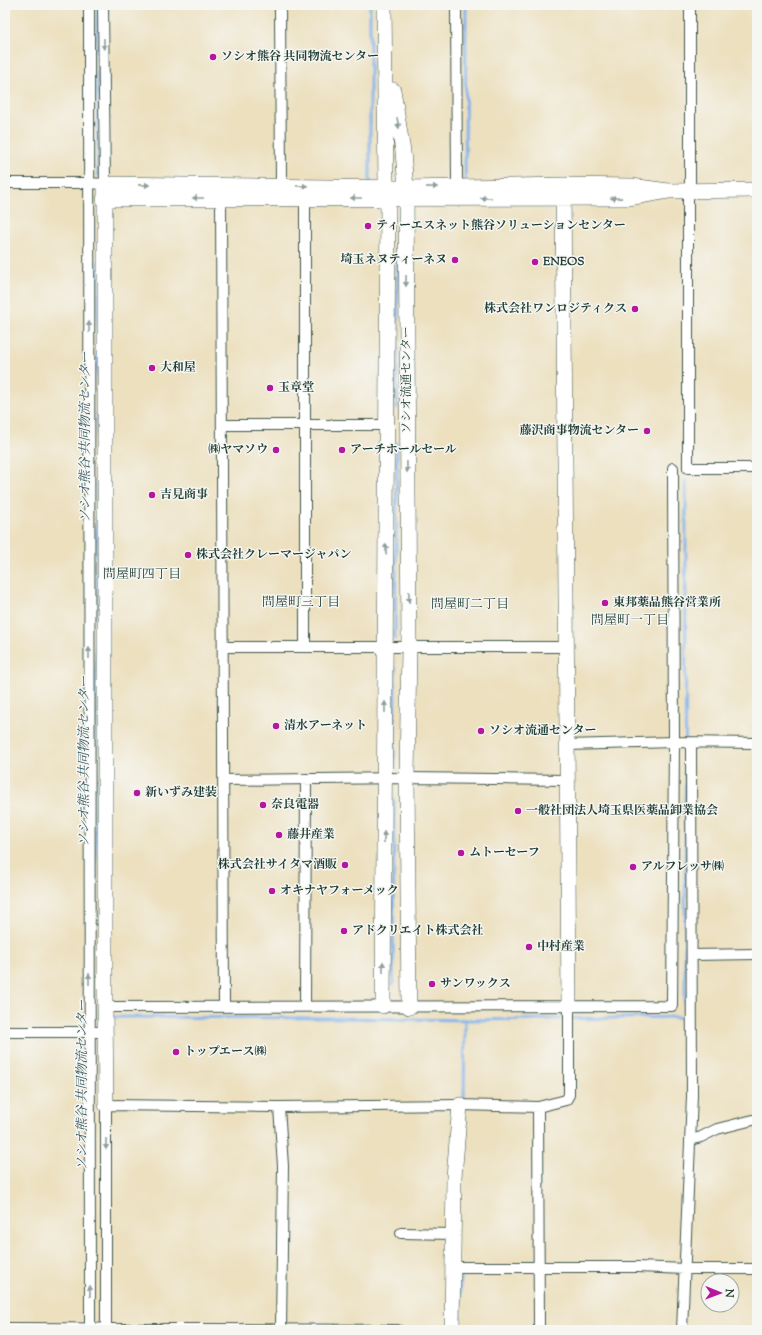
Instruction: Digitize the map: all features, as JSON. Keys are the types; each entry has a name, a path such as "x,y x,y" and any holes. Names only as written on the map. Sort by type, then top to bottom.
{"street":[{"path":"89,5 97,1329"},
{"path":"97,1329 106,1105 96,1032 105,1007 105,192 103,5"},
{"path":"280,5 281,186"},
{"path":"383,1006 387,425 387,192 384,5"},
{"path":"456,5 457,187"},
{"path":"690,5 688,468 757,468"},
{"name":"ソシオ流通センター","path":"385,44 404,152 406,193 409,646 407,778 409,1007"},
{"path":"5,183 89,183 105,192 221,192 305,198 387,192"},
{"path":"221,192 281,186 406,193 563,191"},
{"path":"406,193 457,187 563,191 628,198 668,191 757,190"},
{"path":"106,1105 279,1107 460,1105 538,1106 566,1100 569,1094 563,191"},
{"path":"221,192 224,1006"},
{"path":"305,198 305,647"},
{"path":"222,426 387,425"},
{"path":"105,1007 672,1006 674,742 673,468"},
{"path":"223,647 566,647"},
{"path":"567,745 674,742 757,743"},
{"path":"682,1330 692,1096 691,743"},
{"path":"224,780 384,778 567,780"},
{"path":"305,1006 306,779"},
{"path":"692,955 757,954"},
{"path":"5,1032 96,1032"},
{"path":"452,1330 454,1177 460,1105"},
{"path":"538,1106 539,1330"},
{"path":"279,1107 283,1166 281,1330"},
{"path":"690,1140 717,1130 757,1119"},
{"path":"401,1233 453,1234"},
{"path":"453,1267 638,1267 685,1269 757,1269"},
{"path":"5,1328 148,1330 398,1330"}],"waterway":[{"path":"97,5 98,175"},
{"path":"370,5 370,183"},
{"path":"465,181 466,5"},
{"path":"397,408 398,229"},
{"name":"ソシオ熊谷 共同物流センター","path":"95,928 98,262"},
{"path":"395,639 397,443"},
{"path":"109,1017 471,1020 685,1017 686,481"},
{"path":"394,767 395,668"},
{"path":"393,984 394,800"},
{"path":"464,1102 465,1020"},
{"path":"462,1164 464,1140"},
{"path":"460,1268 460,1330"}],"place":[{"name":"ソシオ熊谷 共同物流センター","path":"213,57"},
{"name":"ティーエスネット熊谷ソリューションセンター","path":"368,226"},
{"name":"埼玉ネヌティーネヌ","path":"455,260"},
{"name":"ENEOS","path":"535,262"},
{"name":"株式会社ワンロジティクス","path":"635,309"},
{"name":"大和屋","path":"152,368"},
{"name":"玉章堂","path":"270,388"},
{"name":"藤沢商事物流センター","path":"647,431"},
{"name":"㈱ヤマソウ","path":"276,450"},
{"name":"アーチホールセール","path":"342,450"},
{"name":"吉見商事","path":"152,495"},
{"name":"株式会社クレーマージャパン","path":"188,555"},
{"name":"東邦薬品熊谷営業所","path":"605,603"},
{"name":"清水アーネット","path":"276,726"},
{"name":"ソシオ流通センター","path":"481,731"},
{"name":"新いずみ建装","path":"137,793"},
{"name":"奈良電器","path":"263,805"},
{"name":"一般社団法人埼玉県医薬品卸業協会","path":"518,811"},
{"name":"藤井産業","path":"279,835"},
{"name":"ムトーセーフ","path":"461,853"},
{"name":"株式会社サイタマ酒販","path":"345,865"},
{"name":"アルフレッサ㈱","path":"633,867"},
{"name":"オキナヤフォーメック","path":"272,891"},
{"name":"アドクリエイト株式会社","path":"344,931"},
{"name":"中村産業","path":"529,947"},
{"name":"サンワックス","path":"432,984"},
{"name":"トップエース㈱","path":"176,1052"}],"district":[{"name":"問屋町四丁目","path":"142,575"},
{"name":"問屋町三丁目","path":"301,603"},
{"name":"問屋町二丁目","path":"470,605"},
{"name":"問屋町一丁目","path":"630,621"}]}
